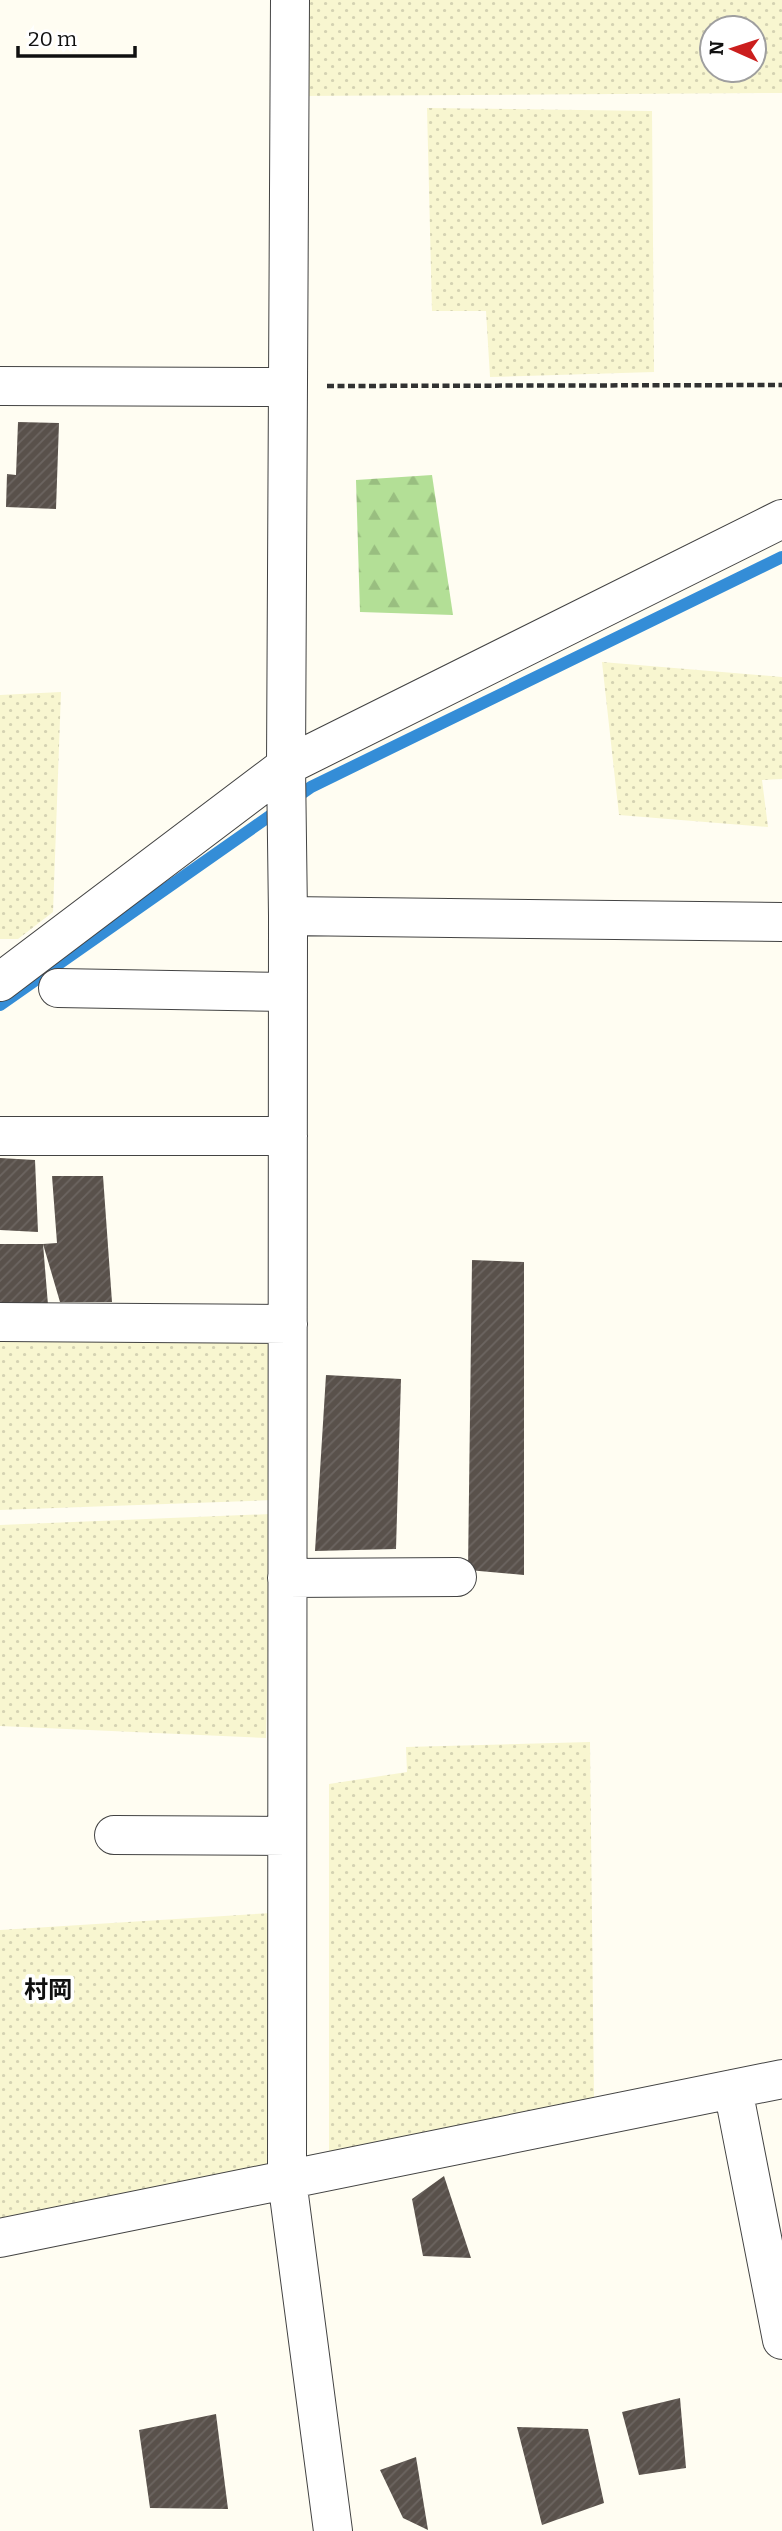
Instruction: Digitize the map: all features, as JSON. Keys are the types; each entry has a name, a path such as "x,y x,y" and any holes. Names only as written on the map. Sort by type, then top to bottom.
{"street":[{"path":"290,0 286,766 287,2180 332,2531"},
{"path":"0,386 287,387"},
{"path":"0,982 286,766 782,519"},
{"path":"288,916 782,922"},
{"path":"58,988 288,992"},
{"path":"0,1136 288,1136"},
{"path":"0,1322 288,1324"},
{"path":"287,1578 457,1577"},
{"path":"114,1835 287,1836"},
{"path":"0,2238 782,2079"},
{"path":"733,2089 782,2340"}],"path":[{"path":"287,387 782,385"}],"shaded area":[{"path":"299,0 782,0 782,93 299,96"},
{"path":"427,108 652,111 654,372 490,377 486,311 432,311"},
{"path":"602,662 782,677 782,779 762,780 768,827 619,815"},
{"path":"61,692 53,912 18,939 0,939 0,695"},
{"path":"0,1339 273,1341 274,1500 0,1510"},
{"path":"271,1514 266,1738 0,1726 0,1525"},
{"path":"590,1742 594,2097 329,2157 329,1784 407,1772 406,1747"},
{"path":"271,1913 271,2169 0,2222 0,1930"}],"green space":[{"path":"432,475 453,615 360,612 356,480"}],"building":[{"path":"18,422 59,423 56,509 6,507 7,474 16,475"},
{"path":"0,1158 35,1160 38,1232 0,1230"},
{"path":"52,1176 103,1176 112,1302 60,1302 43,1244 57,1243"},
{"path":"0,1244 43,1244 49,1317 0,1315"},
{"path":"472,1260 524,1262 524,1575 468,1570"},
{"path":"326,1375 401,1379 396,1549 315,1551"},
{"path":"444,2176 471,2258 423,2256 412,2199"},
{"path":"680,2398 686,2468 639,2475 622,2412"},
{"path":"216,2414 228,2509 150,2508 139,2430"},
{"path":"517,2427 588,2429 604,2503 542,2525"},
{"path":"416,2457 428,2530 403,2518 380,2470"}],"waterway":[{"path":"0,1005 311,787 782,557"}],"district":[{"name":"村岡","path":"48,1990"}]}
